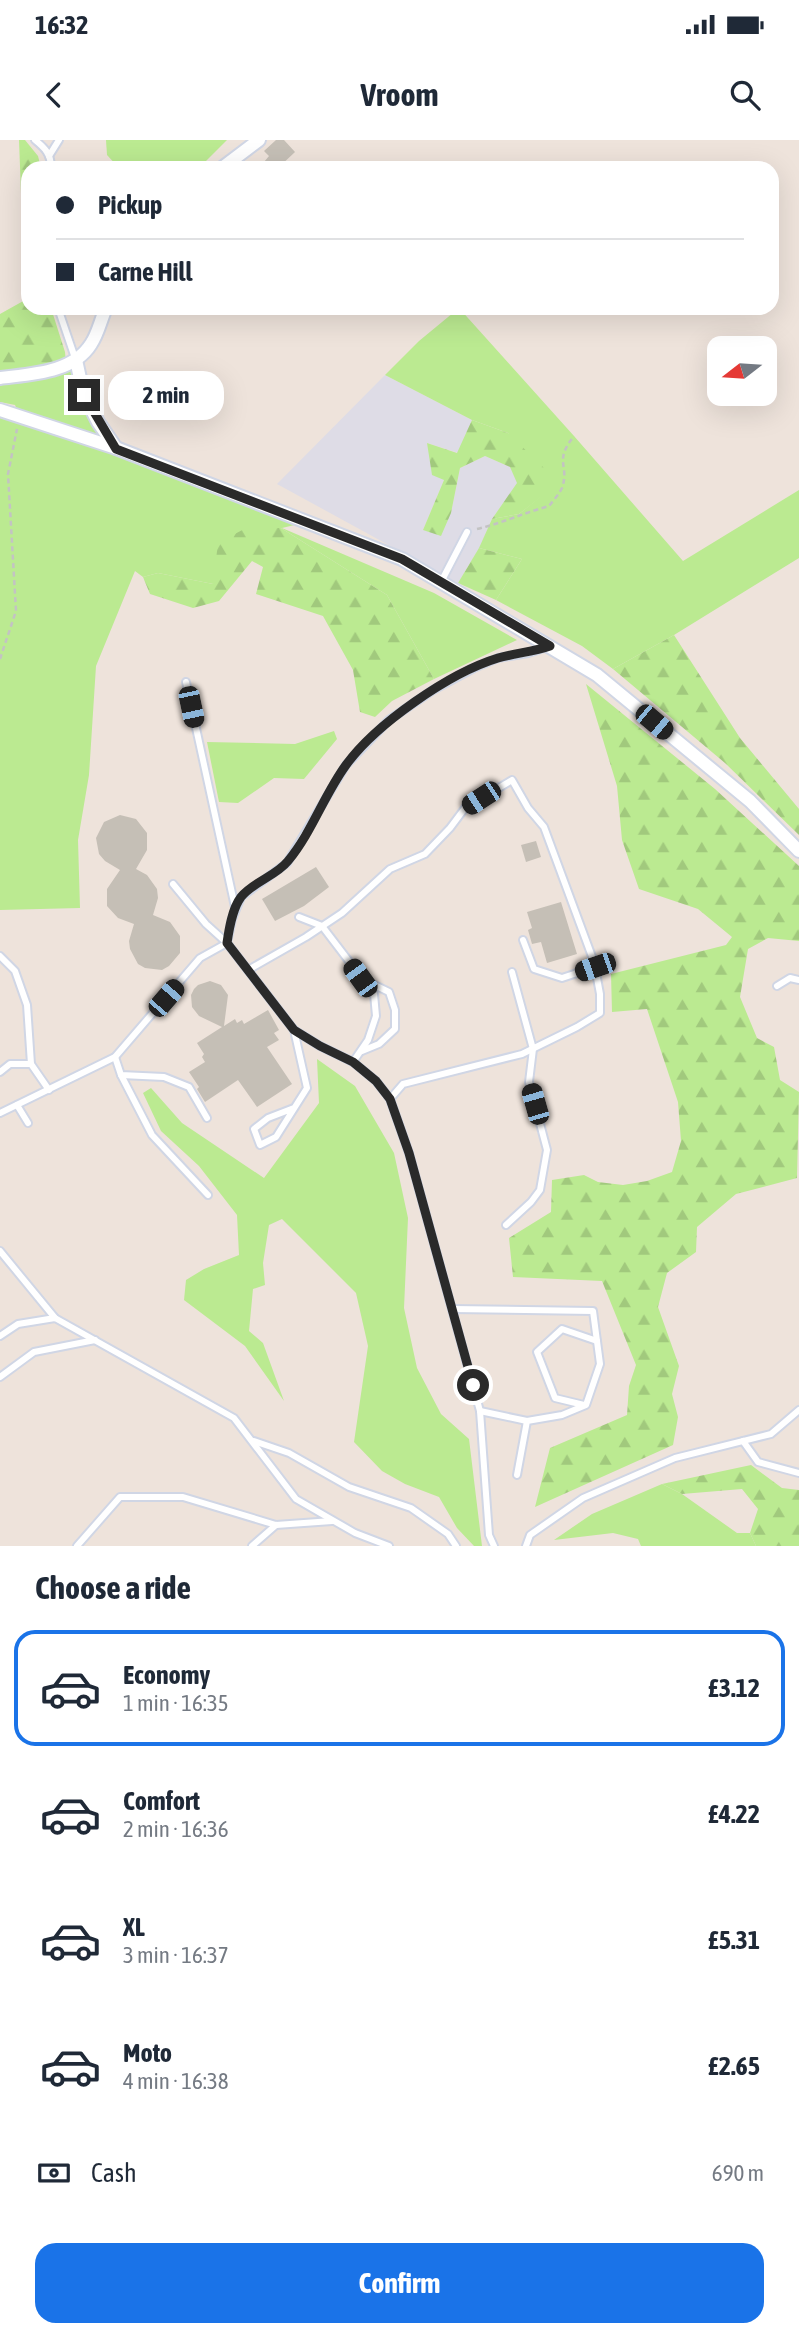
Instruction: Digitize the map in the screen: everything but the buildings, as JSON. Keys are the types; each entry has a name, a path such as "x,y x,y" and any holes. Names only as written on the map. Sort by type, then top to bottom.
{"street":[{"path":"231,161 259,140"},
{"path":"0,378 47,372 76,360 91,345 103,315"},
{"path":"76,360 83,392 116,449"},
{"path":"0,410 116,449 402,559 597,675 750,801 799,851"}],"lane":[{"path":"35,140 46,149 50,161"},
{"path":"49,156 59,140"},
{"path":"60,315 76,360"},
{"path":"441,582 467,531"},
{"path":"0,1113 115,1057 200,958 227,943 241,897 287,863 346,765 389,720 433,690 474,668 498,658 550,646"},
{"path":"186,682 236,909"},
{"path":"248,970 342,913 390,869 425,854 465,808 512,780 528,808 544,827 595,967 600,1013 522,1054 403,1084 390,1099"},
{"path":"173,884 206,924 227,943 294,1030 353,1062 376,1081 390,1099 409,1153 480,1411 489,1535 494,1546"},
{"path":"299,917 322,926 374,993 376,1016 368,1040 353,1062"},
{"path":"523,940 534,969 562,978 595,967"},
{"path":"0,956 15,971 27,1005 31,1064 49,1090"},
{"path":"506,1225 540,1190 547,1150 528,1082 533,1049 512,972"},
{"path":"360,978 389,992 395,1010 395,1029 379,1044 360,1051"},
{"path":"777,986 790,978 799,980"},
{"path":"294,1030 307,1088 276,1137 260,1145 254,1129 268,1118 294,1108"},
{"path":"115,1057 121,1075 152,1136 208,1195"},
{"path":"0,1072 10,1064 31,1064"},
{"path":"121,1075 164,1077 189,1087 207,1118"},
{"path":"17,1105 28,1123"},
{"path":"0,1251 55,1318 234,1418 296,1499 355,1533 389,1546"},
{"path":"452,1309 593,1311 600,1364 586,1405 562,1415 527,1421 480,1411"},
{"path":"0,1336 18,1324 55,1318"},
{"path":"586,1405 555,1398 537,1352 562,1329 597,1341"},
{"path":"0,1377 34,1352 95,1340"},
{"path":"526,1546 530,1535 583,1498 675,1458 771,1434 799,1410"},
{"path":"517,1475 527,1421"},
{"path":"252,1441 289,1453 349,1487 411,1508 448,1534 456,1546"},
{"path":"743,1441 758,1462 799,1473"},
{"path":"77,1546 120,1497 183,1497 276,1525 334,1521"},
{"path":"252,1546 276,1525"}],"path":[{"path":"0,659 16,611 8,474 20,416"},
{"path":"467,531 549,506 562,488 564,470 561,457 574,436"}],"shaded area":[{"path":"385,375 472,420 458,453 427,443 444,480 423,530 451,513 460,468 485,456 510,467 518,483 492,519 479,549 458,583 277,484"}],"green space":[{"path":"19,140 25,140 39,161 21,161 21,193"},
{"path":"106,140 227,140 206,161 113,161 107,155"},
{"path":"21,302 21,315 53,315 66,363 0,375 0,314"},
{"path":"451,315 465,315 683,561 799,490 799,558 613,669 582,646 496,600 522,559 479,548 492,519 519,514 540,497 508,433 472,420 385,375 419,341"},
{"path":"76,360 83,392 116,449 307,522 282,528 434,593 517,640 434,679 387,595 281,528 213,584 158,573 143,577 135,571 96,666 89,775 78,840 80,908 0,910 0,412 19,415 15,405 0,402 0,384"},
{"path":"472,420 508,433 545,469 541,497 519,514 492,519 517,483 510,467 485,456 460,468 451,513 441,536 423,530 444,480 432,475 427,443 457,453"},
{"path":"246,528 281,528 387,595 434,679 392,701 375,717 360,712 353,670 323,616 256,594 263,567 252,561 219,601 193,608 150,594 143,577 158,573 213,584 218,543"},
{"path":"479,548 522,559 496,600 458,583"},
{"path":"674,635 740,738 799,809 799,835 725,763 613,669"},
{"path":"586,684 715,789 799,866 799,941 768,938 748,949 740,997 757,1038 774,1047 780,1080 799,1092 797,1178 736,1194 697,1227 696,1252 667,1273 658,1307 679,1366 672,1394 678,1417 673,1445 535,1507 550,1448 627,1415 629,1386 636,1365 602,1281 513,1277 509,1238 551,1212 552,1180 584,1175 598,1182 623,1185 647,1181 672,1172 681,1141 678,1102 647,1009 612,1012 611,974 726,945 732,937 698,909 639,889 622,840 617,786"},
{"path":"334,731 337,739 304,779 274,778 238,803 219,802 207,742 295,744"},
{"path":"317,1059 355,1086 394,1153 408,1218 404,1308 417,1368 441,1414 469,1439 482,1546 474,1546 457,1528 439,1497 405,1484 382,1471 354,1442 368,1346 356,1293 282,1219 269,1225 263,1263 265,1285 253,1289 249,1331 263,1343 284,1401 245,1346 184,1300 186,1280 204,1269 239,1255 237,1215 199,1166 161,1131 143,1093 151,1088 182,1123 264,1178 319,1103"},
{"path":"751,1465 782,1488 799,1490 799,1546 756,1546 750,1533 758,1509 742,1489 682,1494 662,1484"},
{"path":"662,1484 682,1494 737,1533 750,1533 756,1546 641,1546 638,1539 613,1533 554,1540 592,1514"}],"route":[{"path":"84,395 116,449 402,559 550,646 498,658 474,668 433,690 389,720 346,765 287,863 241,897 232,919 227,943 294,1030 353,1062 376,1081 390,1099 409,1153 473,1385"}]}
